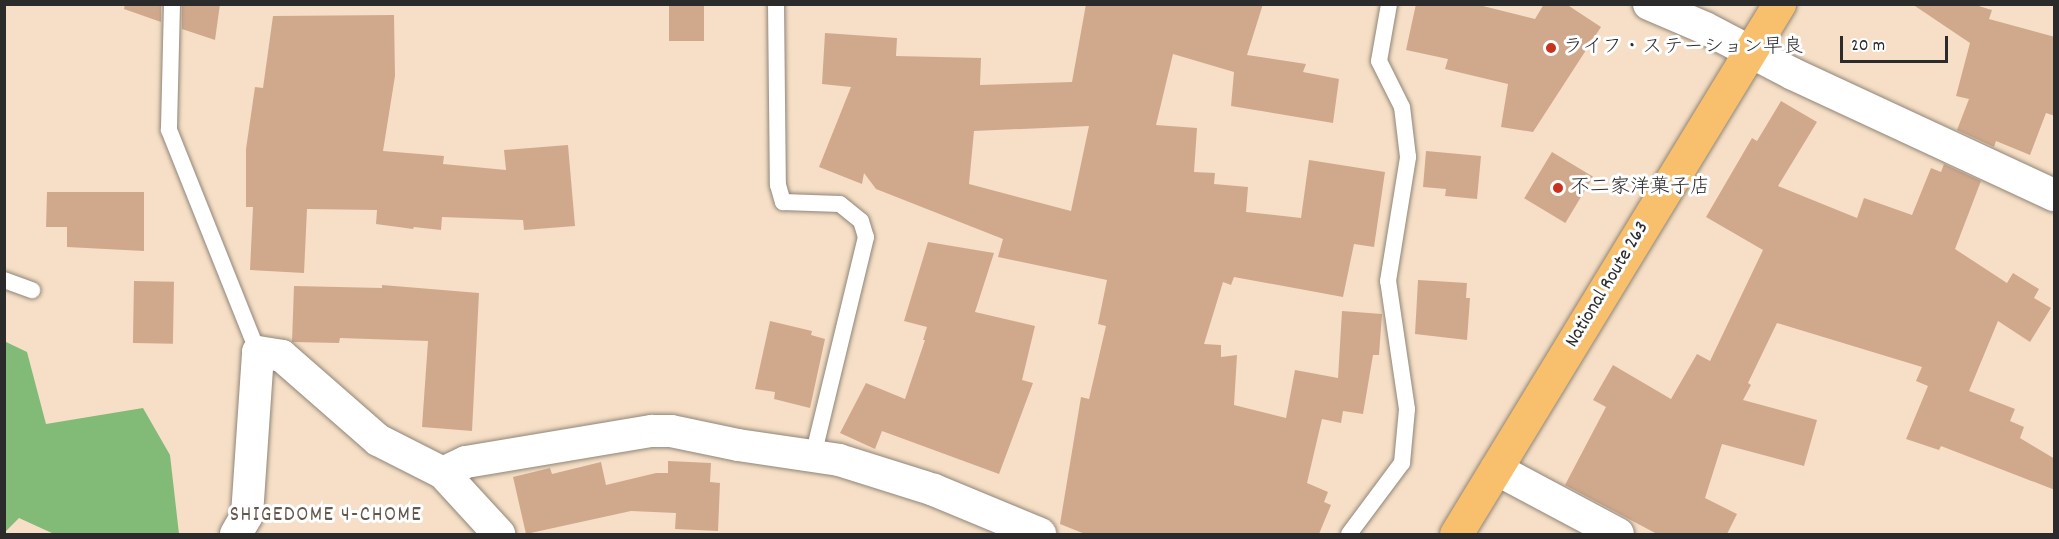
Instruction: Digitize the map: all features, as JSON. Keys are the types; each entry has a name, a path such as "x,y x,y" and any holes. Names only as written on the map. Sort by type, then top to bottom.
{"highway":[{"name":"National Route 263","path":"1456,534 1779,4"}],"street":[{"path":"1649,4 1706,28 2055,195"},
{"path":"236,534 247,514 258,352 282,356 378,440 443,473 499,534"},
{"path":"443,473 466,462 652,431 671,431 839,460 934,490 1040,534"},
{"path":"1496,469 1618,534"}],"lane":[{"path":"172,4 169,130 258,352"},
{"path":"776,4 778,184 783,202 840,204 861,221 866,237 813,456"},
{"path":"1349,534 1402,463 1407,409 1389,281 1408,157 1402,107 1379,61 1389,4"},
{"path":"4,280 32,290"}],"green space":[{"path":"4,341 27,352 46,424 143,408 170,455 179,534 54,534 19,518 5,532"}],"building":[{"path":"125,4 161,4 161,22 124,9"},
{"path":"182,4 220,4 215,40 182,29"},
{"path":"669,4 704,4 704,41 669,41"},
{"path":"1086,4 1263,4 1247,55 1306,64 1303,72 1339,79 1333,123 1231,106 1234,72 1173,54 1156,125 1197,128 1194,172 1215,173 1214,184 1248,187 1246,212 1301,218 1309,160 1385,172 1374,247 1354,244 1343,297 1234,277 1231,285 1223,282 1204,344 1221,345 1221,357 1237,355 1234,405 1286,418 1295,370 1338,378 1342,311 1382,314 1379,355 1373,355 1363,414 1343,411 1341,423 1322,419 1307,483 1328,492 1324,502 1331,505 1319,534 1085,534 1060,524 1081,397 1089,399 1106,326 1098,324 1107,280 998,257 1003,239 876,189 864,173 862,184 819,167 851,87 822,84 825,33 897,38 896,56 981,58 980,85 1072,82","holes":["1089,126 1071,211 969,184 974,131"]},
{"path":"1416,4 1475,4 1535,19 1544,4 1566,4 1601,27 1533,132 1501,127 1508,84 1445,69 1448,59 1406,50"},
{"path":"1912,4 1972,4 1992,10 1989,19 2055,37 2055,116 2046,113 2030,155 1996,141 1994,147 1957,130 1969,99 1956,96 1970,43"},
{"path":"394,15 395,76 383,151 444,156 443,164 506,170 504,150 568,145 575,226 524,230 523,220 442,217 441,230 414,227 413,229 376,224 377,210 307,209 304,273 250,270 253,207 246,207 246,149 255,87 263,88 273,16"},
{"path":"1781,101 1817,122 1778,186 1857,218 1864,198 1912,215 1931,168 1941,172 1944,164 1981,181 1955,249 2007,283 2013,273 2039,289 2034,298 2051,308 2030,342 1998,321 1969,391 2015,409 2010,421 2024,427 2020,438 2055,459 2055,490 1941,446 1939,450 1906,439 1928,386 1916,381 1922,367 1777,323 1748,383 1751,385 1743,400 1817,420 1804,466 1722,444 1705,498 1737,514 1727,534 1657,534 1565,485 1606,407 1593,400 1613,365 1671,399 1697,354 1710,361 1763,250 1706,217 1752,138 1757,141"},
{"path":"1426,151 1481,156 1477,199 1445,196 1446,189 1423,187"},
{"name":"不二家洋菓子店","path":"1552,152 1593,177 1565,223 1524,198"},
{"path":"47,192 144,192 144,251 67,247 67,227 46,227"},
{"path":"928,242 994,253 975,312 1035,326 1022,380 1033,383 999,474 882,431 875,449 840,433 866,383 905,399 925,340 923,340 927,327 904,321"},
{"path":"1418,280 1467,283 1466,298 1470,298 1467,340 1415,334"},
{"path":"134,281 174,282 173,344 133,343"},
{"path":"382,285 479,293 472,431 422,427 428,341 340,338 339,343 292,342 294,286 382,288"},
{"path":"770,321 812,331 811,335 825,339 810,408 774,399 775,392 755,389"},
{"path":"668,461 711,463 710,482 720,483 718,531 675,529 676,513 631,511 526,534 513,477 550,468 552,474 601,462 606,485 656,473 668,473"}],"place":[{"name":"ライフ・ステーション早良","path":"1551,48"},
{"name":"不二家洋菓子店","path":"1558,188"}],"district":[{"name":"SHIGEDOME 4-CHOME","path":"326,516"}]}
